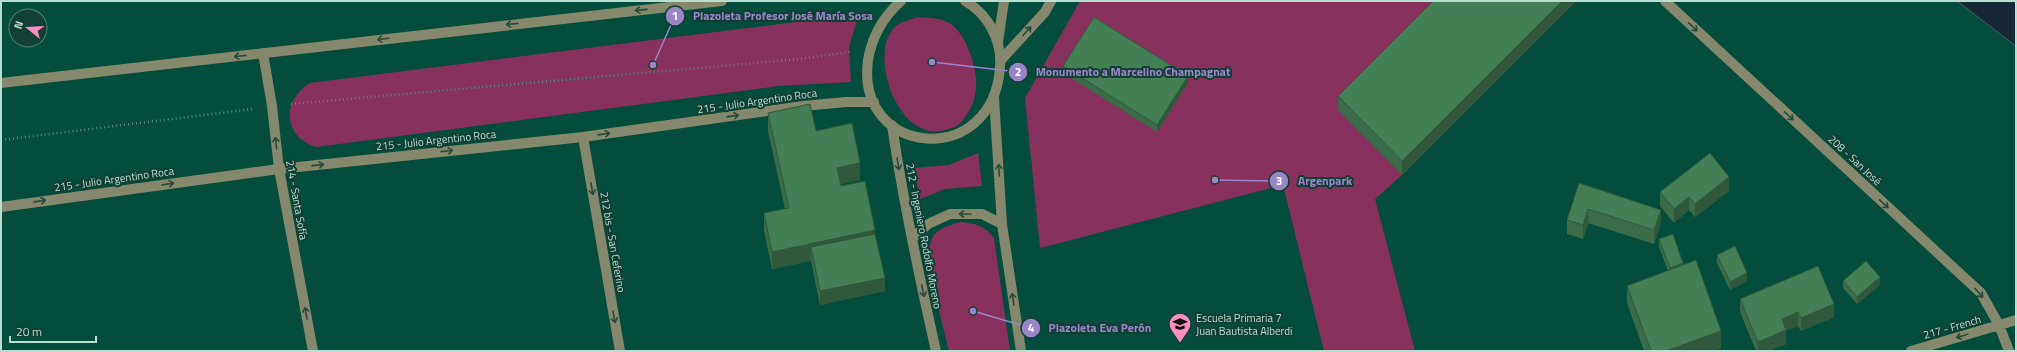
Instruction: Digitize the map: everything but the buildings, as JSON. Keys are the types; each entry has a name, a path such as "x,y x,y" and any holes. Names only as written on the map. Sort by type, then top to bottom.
{"street":[{"path":"1,83 722,1"},
{"path":"901,1 883,20 870,49 867,70 869,87 874,102 882,116 892,125 912,137 940,140 951,137 973,124 994,98"},
{"path":"965,1 974,6 989,22 998,42 1001,60 999,80 994,98 1002,224 1021,351"},
{"path":"998,42 1004,1"},
{"path":"1001,60 1045,12 1051,1"},
{"name":"208 - San José","path":"1665,1 1981,293 1999,325 2009,351"},
{"name":"214 - Santa Sofía","path":"263,53 272,106 279,169 313,351"},
{"name":"215 - Julio Argentino Roca","path":"1,207 279,169 583,137 803,106 846,102 874,102"},
{"name":"212 - Ingeniero Rodolfo Moreno","path":"892,125 901,189 913,238 936,351"},
{"name":"212 bis - San Ceferino","path":"583,137 620,351"},
{"path":"913,238 928,224 950,214 982,214 1002,224"},
{"name":"217 - French","path":"1911,351 2016,320"}],"path":[{"path":"1,140 272,106 800,59 870,49"}],"shaded area":[{"path":"1080,1 1576,1 1402,175 1375,199 1415,351 1324,351 1283,185 1040,248 1025,98"},
{"path":"859,14 849,47 851,82 779,86 316,147 305,142 297,135 292,127 290,118 290,108 294,99 301,90 310,83"},
{"path":"916,17 937,19 949,23 964,40 971,56 976,79 974,101 963,120 957,126 950,129 927,130 912,122 900,108 890,90 885,70 885,51 889,35 899,24"},
{"path":"978,153 982,186 945,189 920,199 914,168 949,165"},
{"path":"961,222 980,226 994,238 1010,351 949,351 935,293 930,260 930,247 932,238 938,231"}],"water":[{"path":"1957,1 2016,1 2016,46"}],"place":[{"name":"Monumento a Marcelino Champagnat","path":"932,62"},
{"name":"Plazoleta Profesor José María Sosa","path":"653,65"},
{"name":"Argenpark","path":"1215,180"},
{"name":"Plazoleta Eva Perón","path":"973,311"},
{"name":"Escuela Primaria 7 Juan Bautista Alberdi","path":"1180,344"}]}
